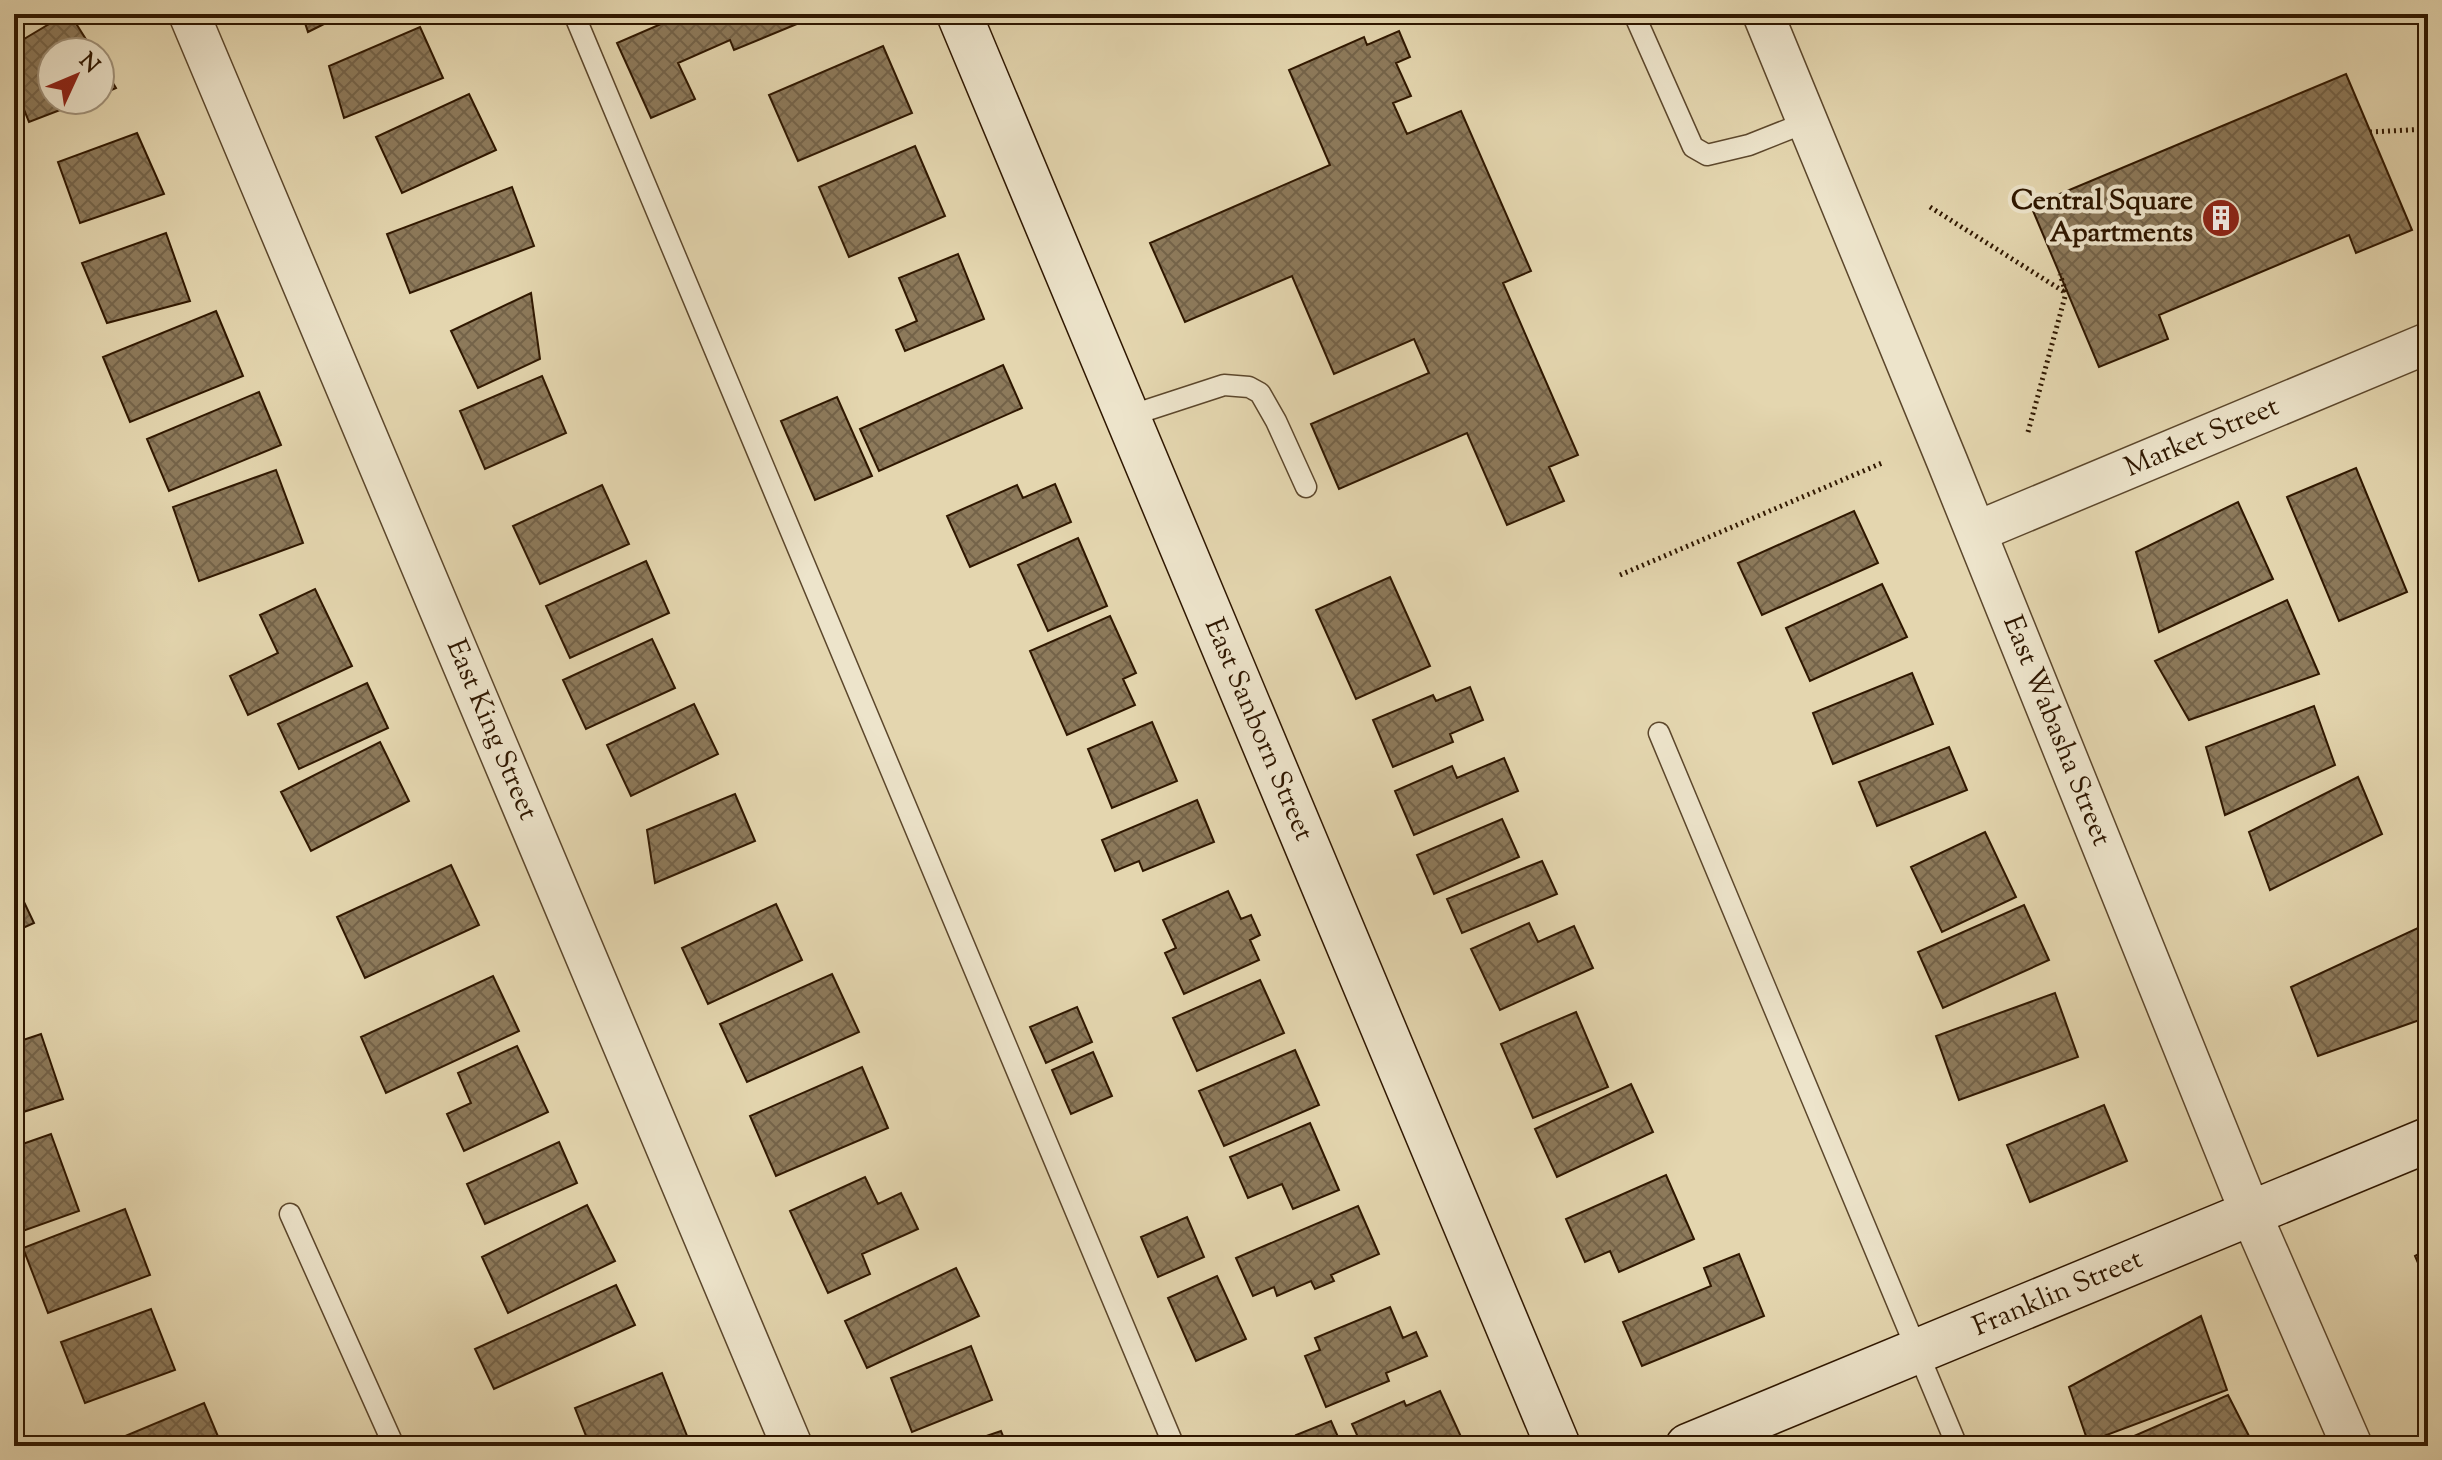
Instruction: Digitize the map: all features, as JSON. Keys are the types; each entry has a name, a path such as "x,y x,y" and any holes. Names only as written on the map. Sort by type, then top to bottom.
{"street":[{"name":"East King Street","path":"189,14 792,1446"},
{"name":"East Sanborn Street","path":"959,14 1558,1446"},
{"name":"East Wabasha Street","path":"1763,14 2251,1214 2352,1446"},
{"name":"Market Street","path":"1976,532 2428,343"},
{"name":"Franklin Street","path":"1688,1446 2428,1140"}],"lane":[{"path":"574,14 1174,1446"},
{"path":"1634,14 1693,147 1707,155 1749,145 1807,122"},
{"path":"1126,417 1224,385 1249,387 1260,393 1276,421 1306,487"},
{"path":"1659,733 1957,1446"},
{"path":"290,1214 394,1446"}],"path":[{"path":"2370,132 2428,129"},
{"path":"1930,207 2066,293"},
{"path":"2028,432 2066,293 2060,274"},
{"path":"1620,575 1882,463"}],"building":[{"path":"66,14 70,14 84,36 36,36 36,116 45,116 29,122 14,85 14,45"},
{"path":"302,14 344,14 308,32"},
{"path":"684,14 821,14 734,50 730,40 678,63 695,99 651,118 617,43"},
{"path":"420,27 443,78 344,118 329,66"},
{"path":"1399,31 1410,57 1396,63 1411,96 1393,103 1407,134 1461,111 1531,271 1503,283 1578,455 1549,467 1564,501 1507,525 1467,433 1339,489 1311,424 1429,373 1414,339 1334,374 1292,276 1185,322 1150,243 1330,165 1289,70 1364,37 1367,45"},
{"path":"883,46 912,113 798,161 769,95"},
{"name":"Central Square Apartments","path":"2346,74 2412,230 2356,253 2349,235 2159,315 2168,339 2099,367 2031,206"},
{"path":"469,94 496,150 402,193 376,137"},
{"path":"137,133 164,194 80,223 58,162"},
{"path":"915,146 945,216 849,257 819,187"},
{"path":"512,187 534,246 410,293 387,234"},
{"path":"166,233 190,301 107,323 82,263"},
{"path":"958,254 984,319 905,351 896,330 917,321 899,278"},
{"path":"531,293 540,359 478,388 451,331"},
{"path":"216,311 243,376 130,422 103,357"},
{"path":"1003,365 1022,408 879,471 860,429"},
{"path":"542,376 566,433 485,469 460,411"},
{"path":"259,392 281,445 169,491 147,439"},
{"path":"837,397 872,476 815,500 781,421"},
{"path":"2356,468 2407,592 2339,621 2287,497"},
{"path":"276,470 303,543 199,581 173,507"},
{"path":"1055,484 1071,522 970,567 947,516 1017,485 1023,498"},
{"path":"602,485 629,544 540,584 513,526"},
{"path":"2238,502 2273,579 2159,632 2136,552"},
{"path":"1854,511 1878,563 1762,615 1738,563"},
{"path":"1078,538 1107,606 1048,631 1018,565"},
{"path":"646,561 669,613 570,658 546,606"},
{"path":"1390,577 1430,666 1356,699 1316,610"},
{"path":"1882,584 1907,637 1810,681 1786,628"},
{"path":"315,589 352,666 248,715 230,676 278,653 260,615"},
{"path":"2287,600 2319,674 2189,720 2155,661"},
{"path":"1110,616 1136,673 1123,679 1135,705 1067,735 1030,651"},
{"path":"652,639 675,688 586,729 563,680"},
{"path":"1912,673 1933,724 1833,764 1813,713"},
{"path":"367,683 388,728 299,769 278,724"},
{"path":"1470,687 1483,720 1450,734 1453,742 1393,767 1373,720 1433,695 1436,701"},
{"path":"694,704 718,754 631,796 607,745"},
{"path":"2314,706 2335,765 2225,815 2206,747"},
{"path":"1152,722 1177,781 1112,808 1088,749"},
{"path":"380,742 409,801 311,851 281,792"},
{"path":"1949,747 1967,790 1877,826 1859,782"},
{"path":"1504,758 1518,791 1414,835 1395,791 1452,766 1457,778"},
{"path":"2358,777 2382,834 2270,890 2249,832"},
{"path":"735,794 755,841 655,883 647,830"},
{"path":"1197,800 1214,842 1143,871 1139,861 1115,871 1102,840"},
{"path":"1502,819 1519,857 1434,894 1417,855"},
{"path":"1985,832 2016,897 1942,932 1911,867"},
{"path":"1542,861 1557,894 1462,933 1447,899"},
{"path":"451,865 479,925 365,978 337,917"},
{"path":"14,881 34,923 14,932"},
{"path":"1228,891 1241,919 1251,915 1260,935 1250,940 1259,960 1184,994 1165,953 1176,948 1163,920"},
{"path":"776,904 802,960 708,1004 682,948"},
{"path":"2024,905 2049,960 1943,1008 1918,952"},
{"path":"1529,923 1538,942 1574,926 1593,968 1500,1010 1471,949"},
{"path":"2420,927 2428,943 2428,1017 2318,1056 2291,987"},
{"path":"832,974 859,1032 747,1082 720,1024"},
{"path":"493,976 519,1031 386,1093 361,1037"},
{"path":"1260,980 1284,1033 1197,1071 1173,1018"},
{"path":"2055,993 2078,1057 1959,1100 1936,1036"},
{"path":"1077,1007 1092,1042 1046,1063 1030,1027"},
{"path":"1576,1012 1608,1087 1533,1118 1501,1044"},
{"path":"41,1034 63,1099 14,1115 14,1043"},
{"path":"517,1046 548,1112 464,1151 447,1114 471,1103 458,1073"},
{"path":"1295,1050 1319,1105 1224,1146 1199,1091"},
{"path":"1093,1052 1112,1096 1071,1114 1052,1070"},
{"path":"862,1067 888,1128 776,1176 750,1116"},
{"path":"1631,1084 1653,1132 1557,1177 1535,1129"},
{"path":"2104,1105 2127,1161 2030,1202 2007,1145"},
{"path":"1310,1123 1339,1190 1293,1209 1282,1184 1248,1198 1230,1157"},
{"path":"51,1134 79,1211 17,1233 14,1224 14,1147"},
{"path":"559,1142 577,1183 485,1224 467,1184"},
{"path":"1666,1175 1694,1239 1619,1272 1610,1251 1585,1262 1566,1219"},
{"path":"865,1177 878,1204 901,1193 918,1229 862,1254 870,1274 828,1293 790,1211"},
{"path":"587,1205 615,1261 508,1313 482,1257"},
{"path":"1358,1206 1379,1254 1331,1275 1334,1281 1315,1289 1311,1281 1277,1296 1274,1287 1253,1296 1236,1258"},
{"path":"125,1209 150,1275 48,1313 23,1248"},
{"path":"1187,1217 1204,1257 1158,1277 1141,1237"},
{"path":"2428,1249 2428,1286 2415,1256"},
{"path":"1739,1254 1764,1316 1642,1366 1623,1322 1711,1286 1704,1268"},
{"path":"956,1268 979,1316 867,1368 845,1321"},
{"path":"1217,1276 1246,1339 1196,1361 1168,1298"},
{"path":"616,1285 635,1325 494,1389 475,1349"},
{"path":"1390,1307 1403,1338 1416,1332 1427,1356 1386,1373 1389,1381 1326,1407 1305,1356 1320,1350 1315,1338"},
{"path":"151,1309 175,1370 85,1403 61,1342"},
{"path":"2201,1316 2227,1390 2088,1442 2069,1387"},
{"path":"971,1346 992,1400 912,1432 891,1378"},
{"path":"662,1373 691,1446 590,1446 575,1408"},
{"path":"1440,1391 1462,1439 1445,1446 1362,1446 1352,1424 1404,1401 1406,1406"},
{"path":"2228,1395 2250,1438 2230,1446 2129,1446 2127,1439"},
{"path":"204,1403 222,1446 121,1446 118,1439"},
{"path":"1331,1421 1342,1446 1300,1446 1296,1435"},
{"path":"1001,1431 1007,1446 957,1446"}],"place":[{"name":"Central Square Apartments","path":"2221,218"}]}
